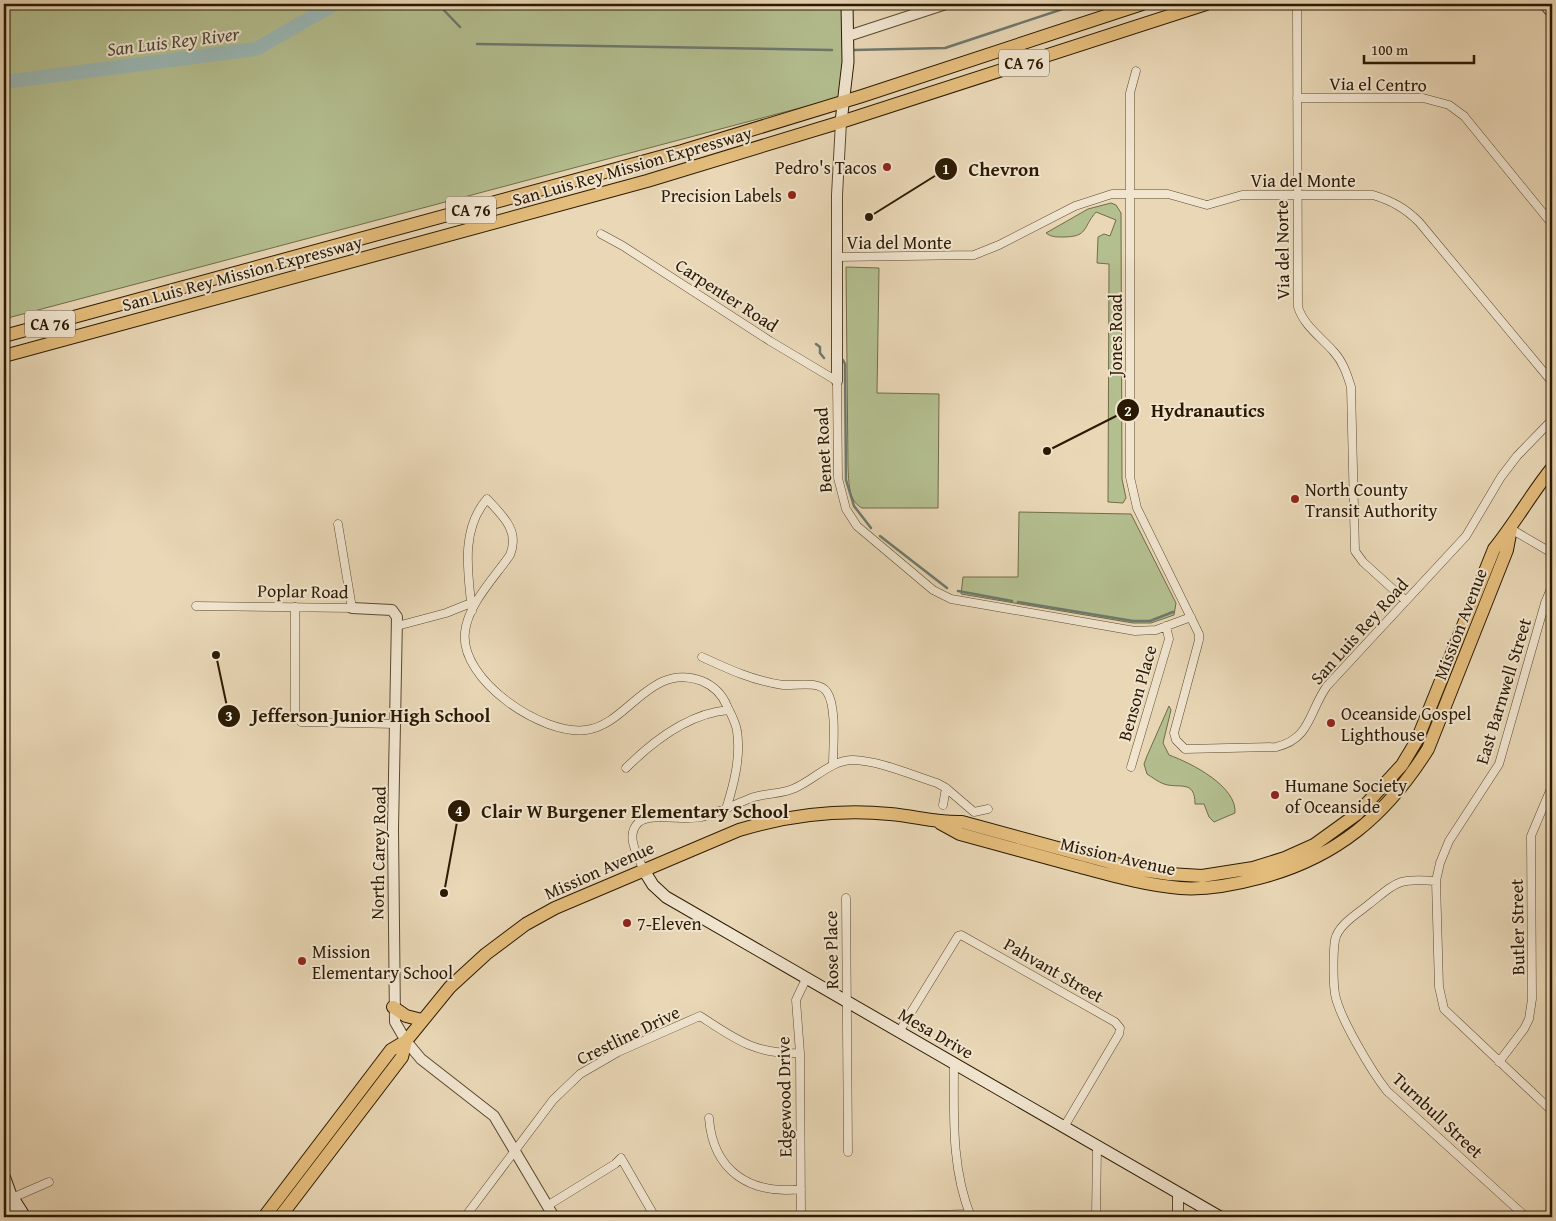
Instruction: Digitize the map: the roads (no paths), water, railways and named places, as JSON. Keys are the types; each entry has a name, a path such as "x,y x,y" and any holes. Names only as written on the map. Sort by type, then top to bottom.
{"main road":[{"name":"Benet Road","path":"841,122 848,36 847,4"},
{"name":"San Luis Rey Mission Expressway","path":"4,336 575,182 844,102 1142,4"},
{"name":"San Luis Rey Mission Expressway","path":"4,356 647,181 841,122 1206,4"},
{"name":"Mission Avenue","path":"280,1217 402,1057 406,1042 422,1020 462,975 512,933 555,908 740,830 801,815 836,812 876,812 940,823 962,822 1135,868 1202,876 1252,868 1285,858 1314,845 1358,814 1402,765 1429,715 1494,549 1511,529 1532,494 1552,468"},
{"name":"Mesa Drive","path":"644,869 653,885 666,897 1220,1217"},
{"path":"393,1007 406,1016 422,1020"},
{"name":"Mission Avenue","path":"264,1217 391,1050 406,1042"},
{"path":"4,1176 8,1199 15,1217"},
{"path":"8,1199 26,1217"}],"street":[{"path":"848,36 946,4"},
{"path":"1544,4 1552,13"},
{"name":"Via del Norte","path":"1297,8 1296,195 1298,307 1302,318 1335,353 1344,366 1351,387 1355,551 1363,562 1406,601"},
{"name":"Jones Road","path":"1136,71 1130,93 1130,477 1136,508 1191,617"},
{"name":"Via el Centro","path":"1297,98 1423,98 1449,105 1464,116 1552,224"},
{"name":"Benet Road","path":"841,122 837,257 838,478 846,509 857,526 933,590 951,599 1135,631 1156,630 1191,617"},
{"name":"Via del Monte","path":"837,257 974,255 1000,245 1075,206 1112,194 1168,194 1206,205 1242,194 1373,195 1391,201 1408,210 1552,382"},
{"name":"Carpenter Road","path":"601,234 837,381"},
{"name":"San Luis Rey Road","path":"1191,617 1199,640 1174,734 1176,740 1185,749 1191,751 1276,747 1288,744 1300,735 1310,720 1316,700 1327,686 1466,536 1501,477 1517,456 1552,420"},
{"path":"397,626 471,607 510,555 514,545 512,531 507,520 487,499 476,511 472,522 468,554 471,607 464,632 466,650 480,676 496,693 528,714 550,724 575,731 599,728 655,685 681,677 695,678 710,684 724,697 737,729 736,780 726,809"},
{"path":"338,524 352,608"},
{"path":"1511,529 1552,553"},
{"name":"East Barnwell Street","path":"1551,1108 1452,1019 1441,1001 1436,881 1449,841 1498,764 1545,603 1552,586"},
{"name":"Poplar Road","path":"196,606 392,610 397,617 397,626"},
{"path":"295,607 295,714 298,719 301,722 396,724"},
{"name":"North Carey Road","path":"397,626 393,829 393,1007 395,1022 406,1042 421,1059 494,1116 554,1217"},
{"name":"Benson Place","path":"1131,767 1168,639 1166,626"},
{"path":"702,657 743,675 770,683 819,686 827,692 832,707 833,765"},
{"path":"626,768 650,743 698,716 729,710"},
{"path":"644,869 632,842 633,833 640,822 649,818 682,819 701,817 756,796 794,789 833,765 852,760 876,765 946,788 974,812 988,809"},
{"name":"Butler Street","path":"1498,1062 1529,1019 1532,999 1531,836 1552,786"},
{"path":"943,805 946,788"},
{"name":"Turnbull Street","path":"1436,881 1410,879 1394,884 1346,923 1335,940 1335,994 1343,1015 1373,1071 1387,1091 1526,1217"},
{"name":"Rose Place","path":"846,898 848,1152"},
{"name":"Pahvant Street","path":"900,1032 958,936 966,937 1115,1022 1120,1028 1119,1034 1064,1127"},
{"name":"Edgewood Drive","path":"801,1217 800,1053 796,1000 806,979"},
{"name":"Crestline Drive","path":"465,1217 553,1100 580,1074 618,1052 700,1016 761,1051 778,1054 800,1053"},
{"path":"889,1216 970,1216 958,1175 954,1149 954,1064"},
{"path":"709,1118 711,1136 729,1169 747,1182 764,1189 801,1189"},
{"path":"1096,1146 1096,1217"},
{"path":"547,1206 615,1164 621,1158 655,1217"},
{"path":"8,1199 49,1182"},
{"path":"1178,1193 1178,1217"}],"waterway":[{"name":"San Luis Rey River","path":"4,82 256,49 335,4"},
{"path":"438,4 460,27"},
{"path":"854,50 945,48 1078,4"},
{"path":"477,44 832,50"},
{"path":"816,344 820,347 820,353 824,358"},
{"path":"843,360 845,364 846,480 854,506 871,528"},
{"path":"880,536 947,588"},
{"path":"958,591 1012,601"},
{"path":"1018,602 1133,621 1150,621 1173,612"}],"place":[{"name":"Pedro's Tacos","path":"887,167"},
{"name":"Precision Labels","path":"792,195"},
{"name":"Chevron","path":"869,217"},
{"name":"Hydranautics","path":"1047,451"},
{"name":"North County Transit Authority","path":"1295,499"},
{"name":"Jefferson Junior High School","path":"216,655"},
{"name":"Oceanside Gospel Lighthouse","path":"1331,723"},
{"name":"Humane Society of Oceanside","path":"1275,795"},
{"name":"Clair W Burgener Elementary School","path":"444,893"},
{"name":"7-Eleven","path":"627,923"},
{"name":"Mission Elementary School","path":"302,961"}]}
